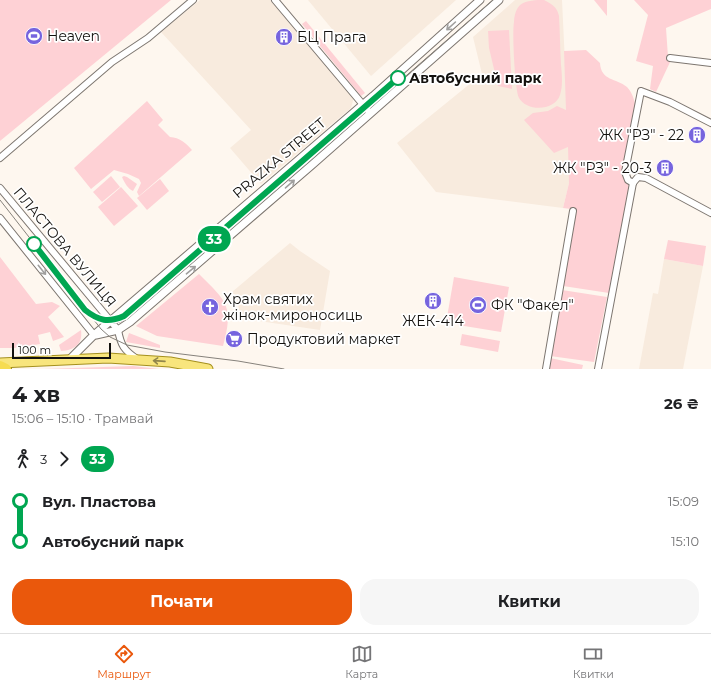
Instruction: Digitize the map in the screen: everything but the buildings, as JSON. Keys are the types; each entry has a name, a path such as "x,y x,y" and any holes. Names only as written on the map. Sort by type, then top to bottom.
{"highway":[{"path":"0,365 6,369"}],"main road":[{"path":"0,365 108,358 170,362 208,369"}],"street":[{"path":"0,158 112,62 148,38 193,0"},
{"path":"275,0 370,113"},
{"name":"PRAZKA STREET","path":"69,360 94,335 362,104 480,0"},
{"name":"PRAZKA STREET","path":"94,335 118,330 130,322 196,266 498,0"},
{"path":"670,58 711,63"},
{"path":"632,183 628,180 625,172 641,91 670,102 711,123"},
{"path":"598,369 632,183 638,177 646,178 711,213"},
{"name":"ПЛАСТОВА ВУЛИЦЯ","path":"0,188 118,330 123,347 137,359"},
{"path":"546,369 573,211"},
{"path":"0,218 94,335"}],"shaded area":[{"path":"0,0 171,0 0,141"},
{"path":"200,0 270,0 354,97 351,108 261,184 230,148 251,130 161,32"},
{"path":"308,0 456,0 371,76"},
{"path":"515,0 562,0 570,167 569,183 563,208 436,192 397,143 482,74 473,37"},
{"path":"544,0 554,6 559,16 562,88 560,95 553,104 541,108 528,106 519,98 515,74 513,28 516,11 520,5 529,1"},
{"path":"594,0 607,0 607,16"},
{"path":"634,0 711,0 711,9 666,28 668,57 671,60 656,92 650,89 653,66 636,61 648,15"},
{"path":"306,21 365,93 361,96 302,24"},
{"path":"509,30 512,89 498,86 489,48 488,31"},
{"path":"586,50 600,63 601,69 606,76 623,84 630,90 635,104 623,173 624,180 630,187 609,293 563,286 571,209 563,208 569,183 568,147 554,153 524,120 533,113 548,111 557,106 566,110 564,51"},
{"path":"147,101 163,120 158,125 170,137 177,138 192,150 139,196 137,192 141,183 139,179 114,170 91,189 74,168"},
{"path":"111,176 120,187 102,202 93,192"},
{"path":"124,176 137,184 133,191 129,189 125,183 122,177"},
{"path":"160,179 169,191 147,210 137,198"},
{"path":"121,187 138,206 114,226 98,207"},
{"path":"668,240 706,246 703,266 664,259"},
{"path":"290,243 330,271 320,330 239,318 237,299 232,292"},
{"path":"0,257 36,304 52,302 60,306 48,317 64,337 53,341 50,332 38,335 40,344 14,348 0,348"},
{"path":"664,259 703,266 683,369 639,369 653,293 658,294"},
{"path":"199,274 216,291 226,306 228,322 223,346 157,336 136,326"},
{"name":"ФК \"Факел\"","path":"454,277 509,287 501,332 446,323"},
{"path":"562,290 607,297 594,362 550,356"},
{"path":"81,330 81,339 79,343 74,348 61,351 59,345"},
{"path":"129,333 160,345 160,348 126,342"},
{"path":"462,334 500,341 498,352 460,345"},
{"path":"550,358 583,365 582,369 548,369"},
{"path":"133,366 159,369 44,369"}],"tram line":[{"path":"85,314 95,320 110,324 127,319 493,0"},
{"name":"33","path":"34,244 85,310 93,316 105,320 110,321 118,319 141,303 398,78"},
{"path":"0,200 101,329 110,337 127,345 165,352 238,361 284,369"}],"place":[{"name":"Heaven","path":"34,36"},
{"name":"БЦ Прага","path":"284,37"},
{"name":"Автобусний парк","path":"398,78"},
{"name":"ЖК \"РЗ\" - 22","path":"697,135"},
{"name":"ЖК \"РЗ\" - 20-3","path":"665,168"},
{"name":"ЖЕК-414","path":"433,301"},
{"name":"ФК \"Факел\"","path":"478,305"},
{"name":"Храм святих жінок-мироносиць","path":"210,307"},
{"name":"Продуктовий маркет","path":"234,339"}]}
